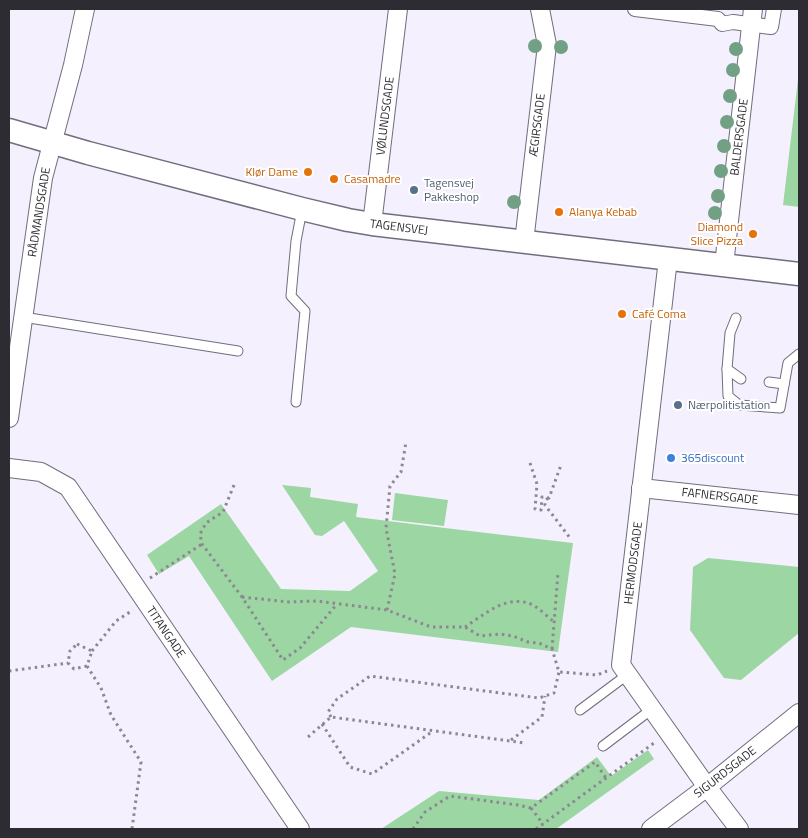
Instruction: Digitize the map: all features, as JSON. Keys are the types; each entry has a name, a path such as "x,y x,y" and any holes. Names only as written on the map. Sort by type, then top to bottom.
{"street":[{"name":"RÅDMANDSGADE","path":"9,418 12,365 43,178 73,65 85,9"},
{"name":"VØLUNDSGADE","path":"372,224 398,9"},
{"name":"ÆGIRSGADE","path":"524,242 547,45 540,9"},
{"path":"635,9 718,19 722,24 752,17 771,28 774,9"},
{"name":"BALDERSGADE","path":"724,265 752,17"},
{"name":"TAGENSVEJ","path":"9,130 302,210 348,220 799,274"},
{"name":"HERMODSGADE","path":"624,670 668,259"},
{"name":"TITANGADE","path":"9,468 41,472 68,487 300,829"},
{"name":"FAFNERSGADE","path":"642,488 799,504"},
{"path":"624,670 739,829"},
{"name":"SIGURDSGADE","path":"650,829 707,787 799,713"}],"lane":[{"path":"296,402 305,312 291,296 296,240 302,210"},
{"path":"736,318 730,333 727,369 728,396 739,405 780,408 788,363 799,354"},
{"path":"18,328 238,351"},
{"path":"727,369 741,379"},
{"path":"770,382 784,384"},
{"path":"580,710 624,670"},
{"path":"603,746 652,709"}],"path":[{"path":"387,610 395,574 386,528 390,486 401,472 406,442"},
{"path":"530,463 537,484 535,509 541,510 542,497 549,498"},
{"path":"561,465 545,505 570,538"},
{"path":"234,485 223,512 206,523 200,534 202,544 242,597 283,660 300,648 337,604"},
{"path":"135,587 202,544"},
{"path":"331,717 328,712 337,699 370,676 539,698 554,693 559,672 552,649 558,573"},
{"path":"242,597 288,602 317,601 387,610 432,627 465,627 480,636 500,634 513,636 528,642 539,642 552,649"},
{"path":"465,627 495,607 507,602 521,601 534,606 554,622"},
{"path":"87,666 92,652 116,621 145,602"},
{"path":"68,663 70,651 77,644 92,652"},
{"path":"68,663 74,669 87,666"},
{"path":"9,671 68,663"},
{"path":"87,666 101,688 111,715 141,762 132,829"},
{"path":"559,672 597,675 624,670"},
{"path":"510,741 542,717 545,696"},
{"path":"308,737 331,717 525,743"},
{"path":"322,724 350,767 372,774 433,731"},
{"path":"536,829 645,749"},
{"path":"531,808 595,762 606,778"},
{"path":"413,829 425,812 450,796 531,808 543,824"}],"green space":[{"path":"799,71 799,207 783,205"},
{"path":"282,485 311,488 310,497 358,504 356,517 573,543 558,652 351,627 272,681 189,556 159,574 147,555 221,504 281,589 350,591 378,571 344,521 322,536 315,535"},
{"path":"395,493 448,500 444,526 392,520"},
{"path":"708,558 799,567 799,633 741,680 724,678 690,630 693,567"},
{"path":"648,750 654,759 556,829 381,829 439,791 539,800 597,757 611,776"}],"place":[{"name":"Klør Dame","path":"308,172"},
{"name":"Casamadre","path":"334,179"},
{"name":"Tagensvej Pakkeshop","path":"414,190"},
{"name":"Alanya Kebab","path":"559,212"},
{"name":"Diamond Slice Pizza","path":"753,234"},
{"name":"Café Coma","path":"622,314"},
{"name":"Nærpolitistation","path":"678,405"},
{"name":"365discount","path":"671,458"}]}
